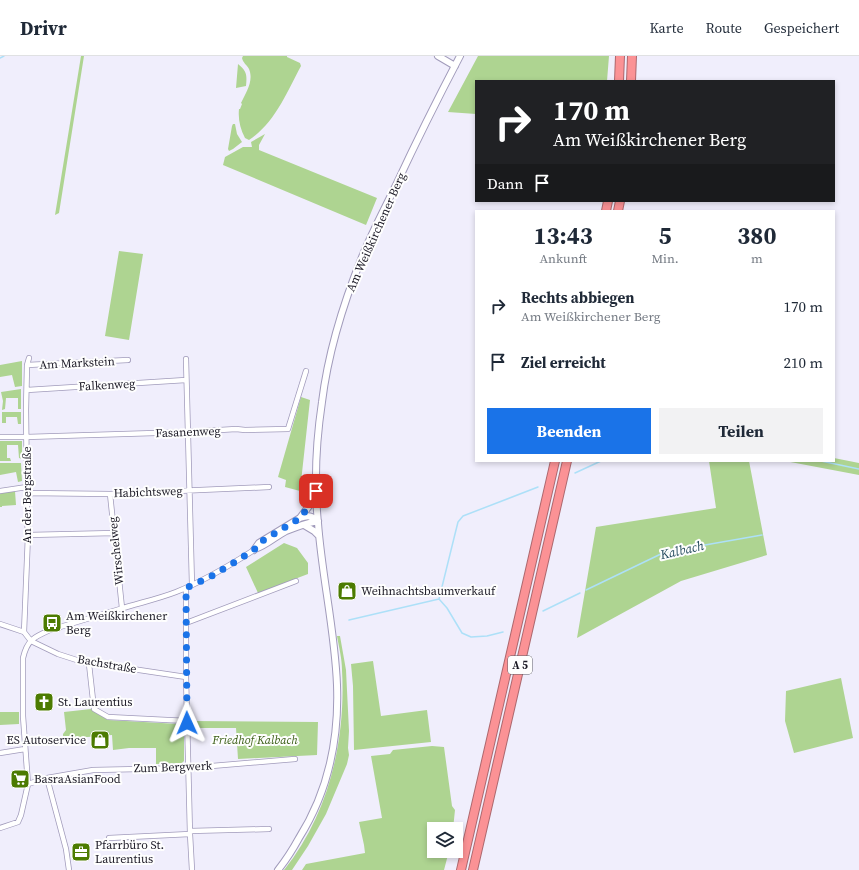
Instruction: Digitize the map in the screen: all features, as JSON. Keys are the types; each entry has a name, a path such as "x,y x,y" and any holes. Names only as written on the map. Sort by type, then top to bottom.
{"highway":[{"path":"619,80 620,56"},
{"path":"631,80 632,56"},
{"name":"A 5","path":"461,870 555,462"},
{"name":"A 5","path":"473,870 567,462"}],"main road":[{"path":"438,56 455,66"},
{"name":"Am Weißkirchener Berg","path":"254,550 287,531 318,521 316,491 317,451 322,402 331,351 345,303 377,225 460,56"},
{"name":"Am Weißkirchener Berg","path":"254,550 259,543 300,518 309,506 316,491"},
{"path":"278,870 308,824 318,802 326,779 336,729 336,678 333,643 318,521 310,516 300,518"},
{"path":"304,525 314,530 319,536"}],"street":[{"name":"An der Bergstraße","path":"24,632 28,536 26,516 26,437 27,365 29,358"},
{"path":"186,359 192,585"},
{"name":"Am Markstein","path":"27,365 128,360"},
{"name":"Fasanenweg","path":"0,437 288,429 306,371"},
{"name":"Falkenweg","path":"27,390 186,380"},
{"path":"0,491 27,487"},
{"name":"Habichtsweg","path":"27,493 110,494 269,487"},
{"name":"Wirschelweg","path":"110,494 122,608"},
{"path":"28,536 115,533"},
{"name":"Am Weißkirchener Berg","path":"31,641 50,630 122,608 152,601 186,588 219,572 254,550"},
{"path":"186,623 296,582"},
{"path":"186,588 186,677 192,870"},
{"path":"0,624 24,632 31,641 25,649 22,658 23,712 28,784 18,822 0,828"},
{"name":"Bachstraße","path":"31,641 58,654 89,664 99,664 186,677"},
{"path":"89,664 94,709 100,713 108,717 187,721"},
{"path":"0,753 25,749"},
{"name":"Zum Bergwerk","path":"28,784 47,778 93,770 188,768 294,759"},
{"path":"47,778 66,849 69,870"},
{"path":"109,838 190,832 269,829"}],"green space":[{"path":"81,56 84,56 59,213 55,215"},
{"path":"243,56 287,56 300,63 301,66 280,106 273,116 258,133 249,140 245,138 243,134 239,116 239,109 251,78 249,69 242,58"},
{"path":"478,56 609,56 607,80 475,80 475,114 448,112"},
{"path":"238,64 246,74 246,86 236,88"},
{"path":"233,124 235,124 237,134 242,142 229,151 228,149"},
{"path":"265,134 259,145 259,150 377,198 366,225 223,165 225,157 243,147 252,147 251,142"},
{"path":"119,251 143,254 129,340 105,336"},
{"path":"22,361 22,386 15,387 12,375 0,377 0,365"},
{"path":"21,389 21,409 18,409 18,398 6,398 5,409 2,410 3,401 1,392"},
{"path":"301,397 310,400 300,491 285,487 286,480 278,477"},
{"path":"2,412 21,412 21,424 18,424 17,417 6,417 6,423 2,423"},
{"path":"0,441 22,441 22,459 19,458 18,445 7,445 7,458 10,458 11,461 0,461"},
{"path":"835,458 859,463 859,475 790,462 835,462"},
{"path":"709,462 749,462 767,555 681,581 577,638 596,527 716,508"},
{"path":"0,463 21,463 22,481 18,482 16,472 0,475"},
{"path":"15,491 16,505 0,507 0,493"},
{"path":"284,543 297,548 308,563 308,574 258,593 246,567"},
{"path":"337,636 340,636 346,670 349,731 349,755 347,764 326,814 308,846 292,870 284,870 300,848 313,825 323,801 337,749 343,696 342,662"},
{"path":"373,661 381,716 427,710 431,742 354,750 353,686 351,664"},
{"path":"841,678 853,738 794,753 785,721 786,691"},
{"name":"Friedhof Kalbach","path":"91,709 108,720 179,724 184,730 184,761 182,763 156,764 156,748 129,748 113,750 112,735 63,739 63,734 66,730 64,712"},
{"path":"0,712 19,712 19,724 0,725"},
{"name":"Friedhof Kalbach","path":"192,721 318,722 317,755 238,759 236,728 192,728"},
{"path":"432,746 444,747 452,806 455,810 454,822 427,822 427,858 447,858 444,870 302,870 306,864 365,853 359,822 382,818 371,756 390,754 393,750"}],"waterway":[{"path":"0,58 4,56"},
{"name":"Kalbach","path":"575,473 599,462"},
{"name":"Kalbach","path":"826,462 859,469"},
{"name":"Kalbach","path":"349,620 439,599 458,522 463,516 538,487"},
{"name":"Kalbach","path":"586,590 665,552 762,535"},
{"name":"Kalbach","path":"543,611 580,593"},
{"name":"Kalbach","path":"439,599 447,608 462,633 471,637 487,636 503,632"}],"place":[{"name":"Weihnachtsbaumverkauf","path":"347,591"},
{"name":"Am Weißkirchener Berg","path":"52,623"},
{"name":"St. Laurentius","path":"44,702"},
{"name":"ES Autoservice","path":"100,740"},
{"name":"BasraAsianFood","path":"20,779"},
{"name":"Pfarrbüro St. Laurentius","path":"81,852"}],"route":[{"path":"187,723 186,588 210,577 235,562 254,550 259,543 300,518 309,506 316,491"}]}
